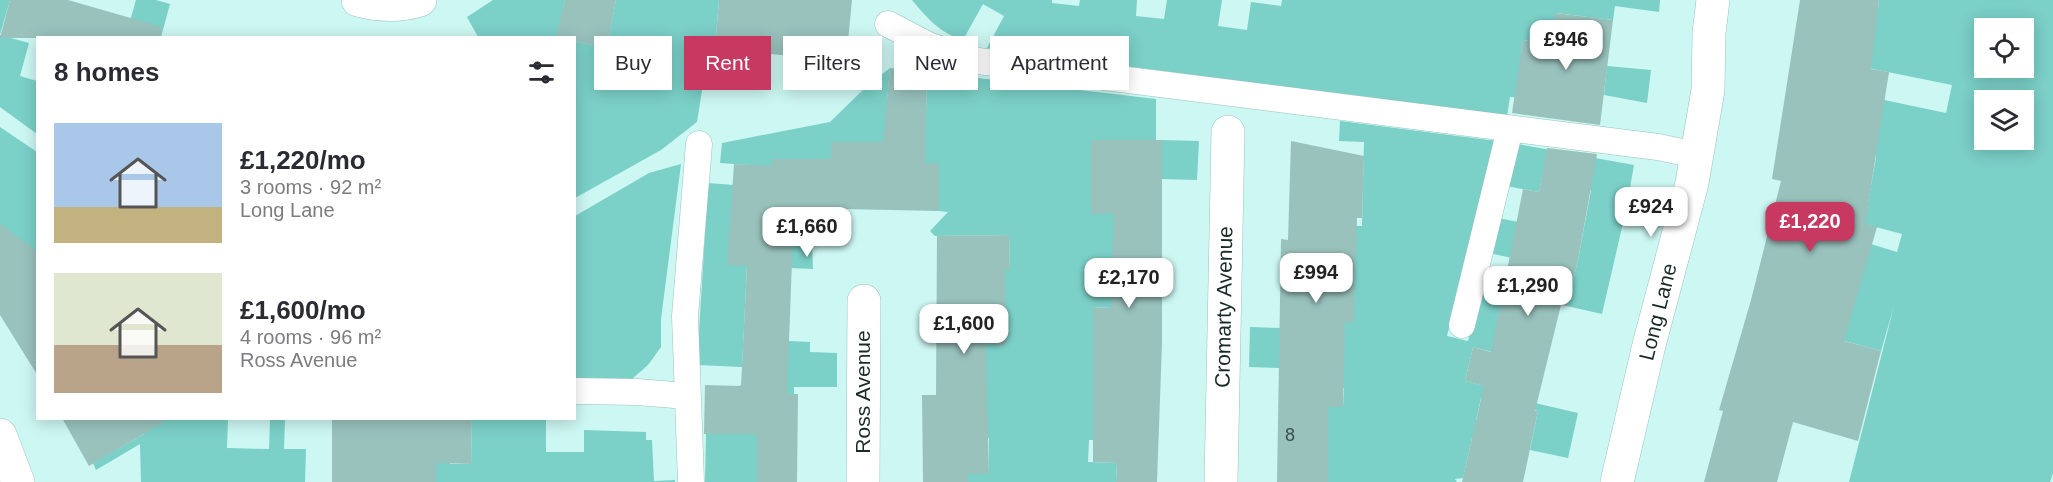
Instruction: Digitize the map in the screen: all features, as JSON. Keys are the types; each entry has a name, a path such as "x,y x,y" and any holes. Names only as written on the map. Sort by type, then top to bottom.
{"street":[{"path":"358,0 372,4 391,5 420,0"},
{"name":"Long Lane","path":"1617,482 1649,345 1692,183 1708,90 1709,33 1713,0"},
{"name":"Cromarty Avenue","path":"1221,482 1228,132"},
{"name":"Ross Avenue","path":"863,482 864,301"},
{"path":"0,435 18,482"}],"lane":[{"path":"888,24 930,46 978,61 1658,147 1696,154"},
{"path":"1462,325 1510,129"},
{"path":"691,482 685,316 699,144"},
{"path":"576,391 687,396"}],"shaded area":[{"path":"0,0 10,0 0,35"},
{"path":"136,0 156,0 170,4 161,36 126,35"},
{"path":"493,0 565,0 557,36 477,36 467,17"},
{"path":"616,0 719,0 716,36 684,36 684,90 702,90 697,122 661,150 576,197 576,41 594,45 594,90 672,90 672,36 609,36"},
{"path":"912,0 1052,0 1052,3 1079,6 1080,0 1137,0 1136,16 1164,19 1167,0 1222,0 1218,26 1247,30 1251,2 1281,6 1282,0 1660,0 1659,12 1615,6 1613,20 1556,13 1552,44 1523,40 1521,54 1545,100 1510,97 1507,116 1129,67 1129,36 993,36 1004,16 983,4 965,36 948,34 928,19"},
{"path":"1879,0 2053,0 2053,473 2050,482 1849,482 1894,306 1881,351 1747,314 1853,253 1867,209 1876,157 1870,97 1946,113 1952,85 1868,68 1867,8 1878,9","holes":["1868,225 1902,234 1897,252 1864,242"]},
{"path":"0,35 29,43 20,76 36,81 36,133 0,107"},
{"path":"1607,66 1651,70 1647,103 1604,95"},
{"path":"890,68 887,101 926,112 927,90 978,90 978,78 990,79 990,90 1080,90 1156,99 1156,140 1114,140 1114,179 1091,213 1153,213 1112,308 1093,307 1093,379 1135,380 1098,440 1089,440 1088,462 1117,463 1116,482 968,482 968,474 989,474 989,438 966,437 986,378 986,345 1000,270 1010,270 1009,235 935,236 930,231 948,212 939,211 939,164 902,163 850,142 831,142 831,159 772,159 772,188 767,190 812,245 813,269 747,266 742,367 697,365 708,183 747,186 749,165 720,163 722,143 830,122 863,90 882,90 882,74"},
{"path":"1340,121 1497,141 1447,336 1468,341 1481,287 1519,296 1538,364 1473,347 1465,381 1536,399 1535,403 1578,413 1568,458 1530,450 1538,411 1481,398 1476,420 1495,425 1492,442 1472,438 1463,478 1455,479 1457,482 1328,482 1328,426 1293,407 1343,407 1344,388 1329,388 1331,321 1354,322 1295,224 1362,226 1364,142 1339,141"},
{"path":"0,127 36,151 36,297 0,224"},
{"path":"1162,140 1199,141 1197,180 1161,179"},
{"path":"1517,144 1634,165 1602,314 1567,306 1591,190 1586,189 1546,157 1539,192 1506,186"},
{"path":"681,164 661,319 661,347 648,365 632,379 576,378 576,215 649,173"},
{"path":"1498,218 1533,225 1526,261 1489,253"},
{"path":"1250,327 1281,328 1280,368 1249,367"},
{"path":"789,341 810,342 810,352 837,353 837,387 794,387 794,394 742,393 741,434 757,434 757,482 705,482 706,434 738,386 742,385"},
{"path":"136,420 228,420 227,448 269,449 270,420 285,420 284,449 306,449 305,482 141,482 140,444 96,470 93,463 144,434"},
{"path":"472,420 546,420 546,452 584,452 584,430 646,432 646,440 652,440 654,481 675,480 675,482 436,482 436,465 362,482 450,455 450,464 471,464"}],"building":[{"path":"10,0 68,0 162,27 161,36 0,38"},
{"path":"565,0 616,0 609,36 594,36 594,45 576,41 576,36 556,36"},
{"path":"719,0 852,0 849,36 783,36 783,55 771,54 771,36 716,36"},
{"path":"1800,0 1879,0 1871,69 1889,72 1865,224 1877,227 1844,341 1881,351 1858,441 1793,422 1777,482 1704,482 1723,411 1719,410 1751,300 1781,181 1772,179"},
{"path":"1555,13 1613,20 1600,125 1512,113 1523,40 1552,44"},
{"path":"890,68 894,68 894,90 927,90 925,163 939,163 939,211 794,208 787,394 798,394 797,482 757,482 757,434 704,434 705,385 741,386 747,266 727,265 734,164 772,166 772,159 831,159 831,142 883,142"},
{"path":"1091,140 1162,140 1162,343 1157,482 1116,482 1117,463 1093,462 1093,307 1111,308 1114,213 1091,214"},
{"path":"1291,141 1364,156 1362,218 1357,218 1354,322 1345,322 1343,407 1328,407 1328,482 1277,482 1281,239 1288,240"},
{"path":"1547,148 1597,154 1578,260 1567,306 1561,305 1535,411 1538,411 1523,482 1462,482 1484,386 1465,381 1473,347 1491,352 1523,189 1539,192"},
{"path":"0,224 36,251 36,373 0,315"},
{"path":"1009,235 1010,270 1005,270 1006,345 986,345 989,474 968,474 968,482 923,482 922,395 936,395 937,236"},
{"path":"63,420 168,420 89,466"},
{"path":"332,420 472,420 471,464 437,463 436,482 332,482"}]}
